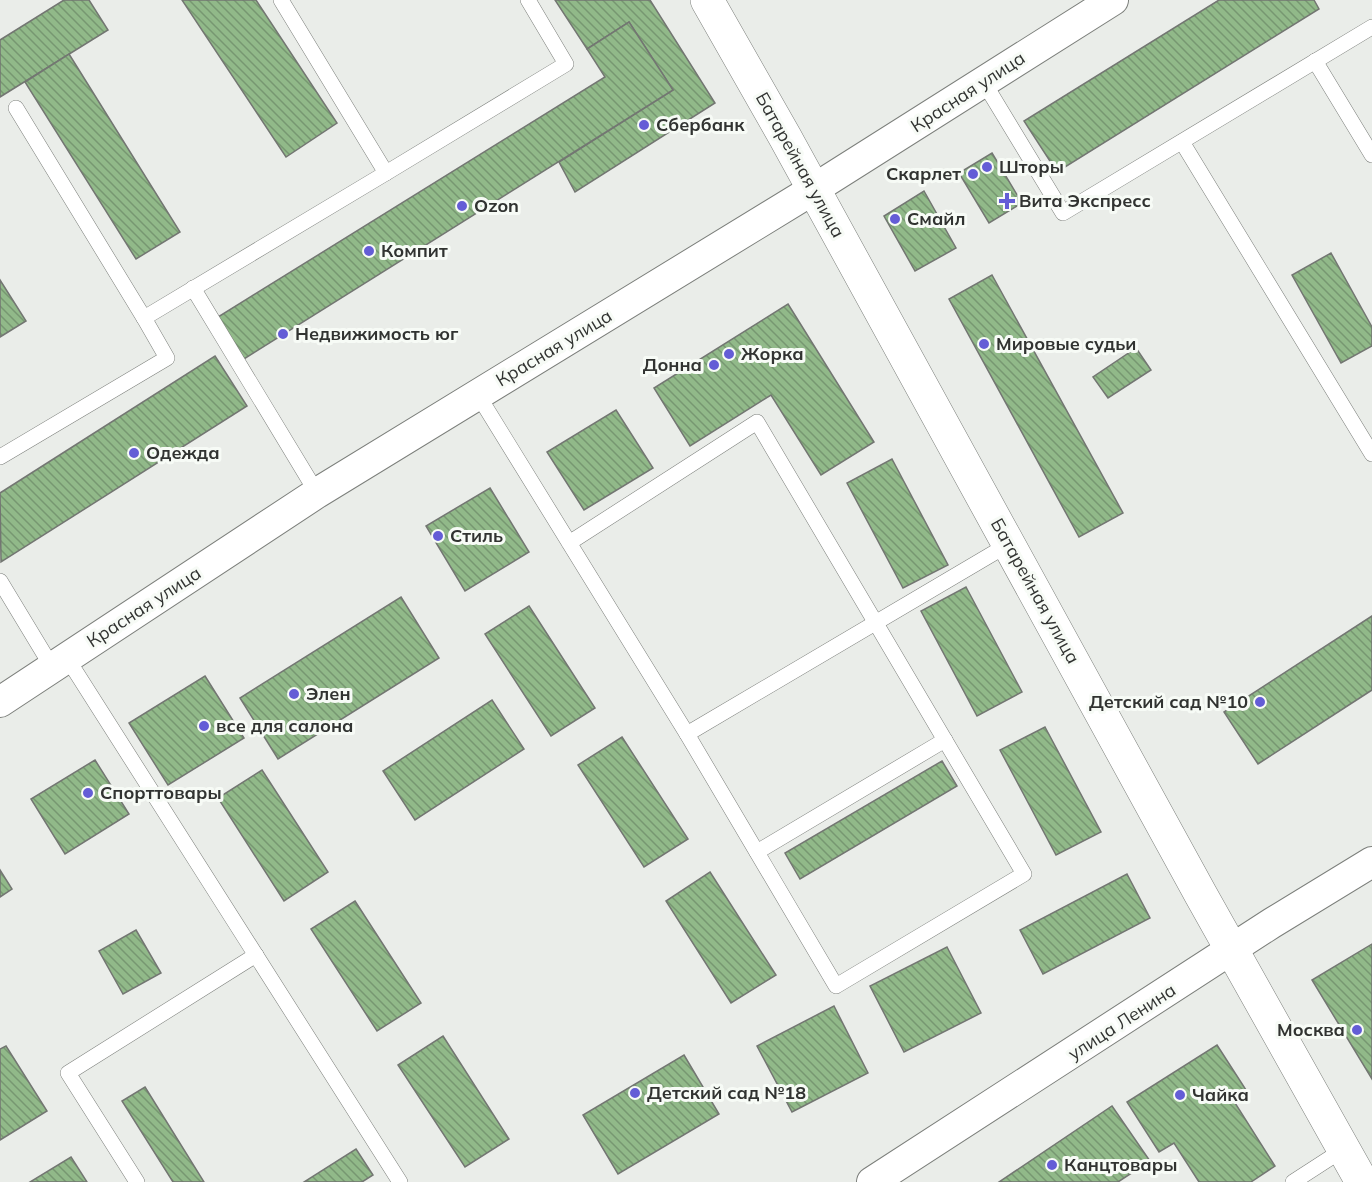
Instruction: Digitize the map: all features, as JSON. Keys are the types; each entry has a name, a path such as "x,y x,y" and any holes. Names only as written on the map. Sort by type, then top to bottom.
{"street":[{"name":"Батарейная улица","path":"707,0 814,189 1362,1182"},
{"name":"Красная улица","path":"0,702 317,493 814,189 1113,0"},
{"name":"улица Ленина","path":"872,1182 1372,862"}],"lane":[{"path":"281,0 386,173"},
{"path":"144,318 566,64 528,0"},
{"path":"983,81 1063,213 1372,27"},
{"path":"1315,61 1372,155"},
{"path":"0,457 167,358 16,108"},
{"path":"1182,142 1372,454"},
{"path":"193,288 317,493"},
{"path":"477,395 687,734 836,986 1024,874 757,422 569,543"},
{"path":"687,734 1009,544"},
{"path":"0,581 59,663 256,955 400,1182"},
{"path":"757,852 945,740"},
{"path":"137,1182 68,1073 256,955"},
{"path":"1293,1182 1344,1149"}],"building":[{"path":"64,0 89,0 108,30 0,97 0,40"},
{"path":"182,0 256,0 337,123 286,157"},
{"path":"555,0 650,0 715,103 575,192 559,162 673,90 629,22 587,49"},
{"path":"1219,0 1314,0 1319,9 1057,172 1024,121"},
{"path":"629,22 673,90 244,359 218,317 605,77 587,49"},
{"path":"69,54 180,232 136,259 25,82"},
{"path":"992,153 1022,203 989,223 959,173"},
{"path":"924,191 956,248 915,271 884,216"},
{"path":"1331,253 1372,327 1372,346 1341,363 1292,275"},
{"path":"992,275 1123,513 1079,537 949,299"},
{"path":"0,280 26,321 0,337"},
{"path":"788,304 874,442 821,475 771,395 690,446 654,388"},
{"path":"1136,348 1151,370 1108,398 1093,377"},
{"path":"215,356 247,406 1,562 0,493"},
{"path":"616,410 653,468 584,510 547,452"},
{"path":"892,459 948,565 903,588 847,483"},
{"path":"490,488 529,552 465,591 426,526"},
{"path":"966,587 1022,692 977,716 921,611"},
{"path":"401,597 439,658 278,759 240,698"},
{"path":"529,606 595,708 551,736 485,634"},
{"path":"1372,616 1372,690 1258,764 1224,712"},
{"path":"205,676 244,738 168,785 129,723"},
{"path":"492,700 524,749 415,820 383,771"},
{"path":"1045,727 1101,832 1056,855 1000,750"},
{"path":"622,737 688,839 644,867 578,765"},
{"path":"95,760 129,814 65,854 31,799"},
{"path":"942,761 957,786 800,879 785,853"},
{"path":"262,770 328,872 284,901 218,798"},
{"path":"0,870 12,889 0,897"},
{"path":"710,872 776,975 731,1003 666,901"},
{"path":"1127,874 1150,918 1043,974 1020,930"},
{"path":"355,901 421,1003 377,1031 311,929"},
{"path":"136,930 161,973 123,994 99,951"},
{"name":"Москва","path":"1372,944 1372,1079 1312,980"},
{"path":"947,947 981,1013 904,1052 870,986"},
{"path":"834,1006 868,1073 792,1112 757,1046"},
{"path":"443,1036 509,1139 465,1167 398,1065"},
{"path":"1217,1045 1248,1093 1235,1103 1275,1166 1251,1182 1199,1182 1174,1143 1159,1152 1127,1102"},
{"path":"6,1046 47,1111 0,1140 0,1049"},
{"path":"684,1055 719,1114 618,1174 583,1115"},
{"path":"145,1087 204,1182 173,1182 122,1101"},
{"path":"1112,1106 1150,1161 1118,1182 999,1182"},
{"path":"356,1149 373,1175 362,1182 304,1182"},
{"path":"71,1157 87,1182 30,1182"}],"place":[{"name":"Сбербанк","path":"644,125"},
{"name":"Шторы","path":"987,167"},
{"name":"Скарлет","path":"973,174"},
{"name":"Вита Экспресс","path":"1007,201"},
{"name":"Ozon","path":"462,206"},
{"name":"Смайл","path":"895,219"},
{"name":"Компит","path":"369,251"},
{"name":"Недвижимость юг","path":"283,334"},
{"name":"Мировые судьи","path":"984,344"},
{"name":"Жорка","path":"729,354"},
{"name":"Донна","path":"714,365"},
{"name":"Одежда","path":"134,453"},
{"name":"Стиль","path":"438,536"},
{"name":"Элен","path":"294,694"},
{"name":"Детский сад №10","path":"1260,702"},
{"name":"все для салона","path":"204,726"},
{"name":"Спорттовары","path":"88,793"},
{"name":"Москва","path":"1357,1030"},
{"name":"Детский сад №18","path":"635,1093"},
{"name":"Чайка","path":"1180,1095"},
{"name":"Канцтовары","path":"1052,1165"}]}
